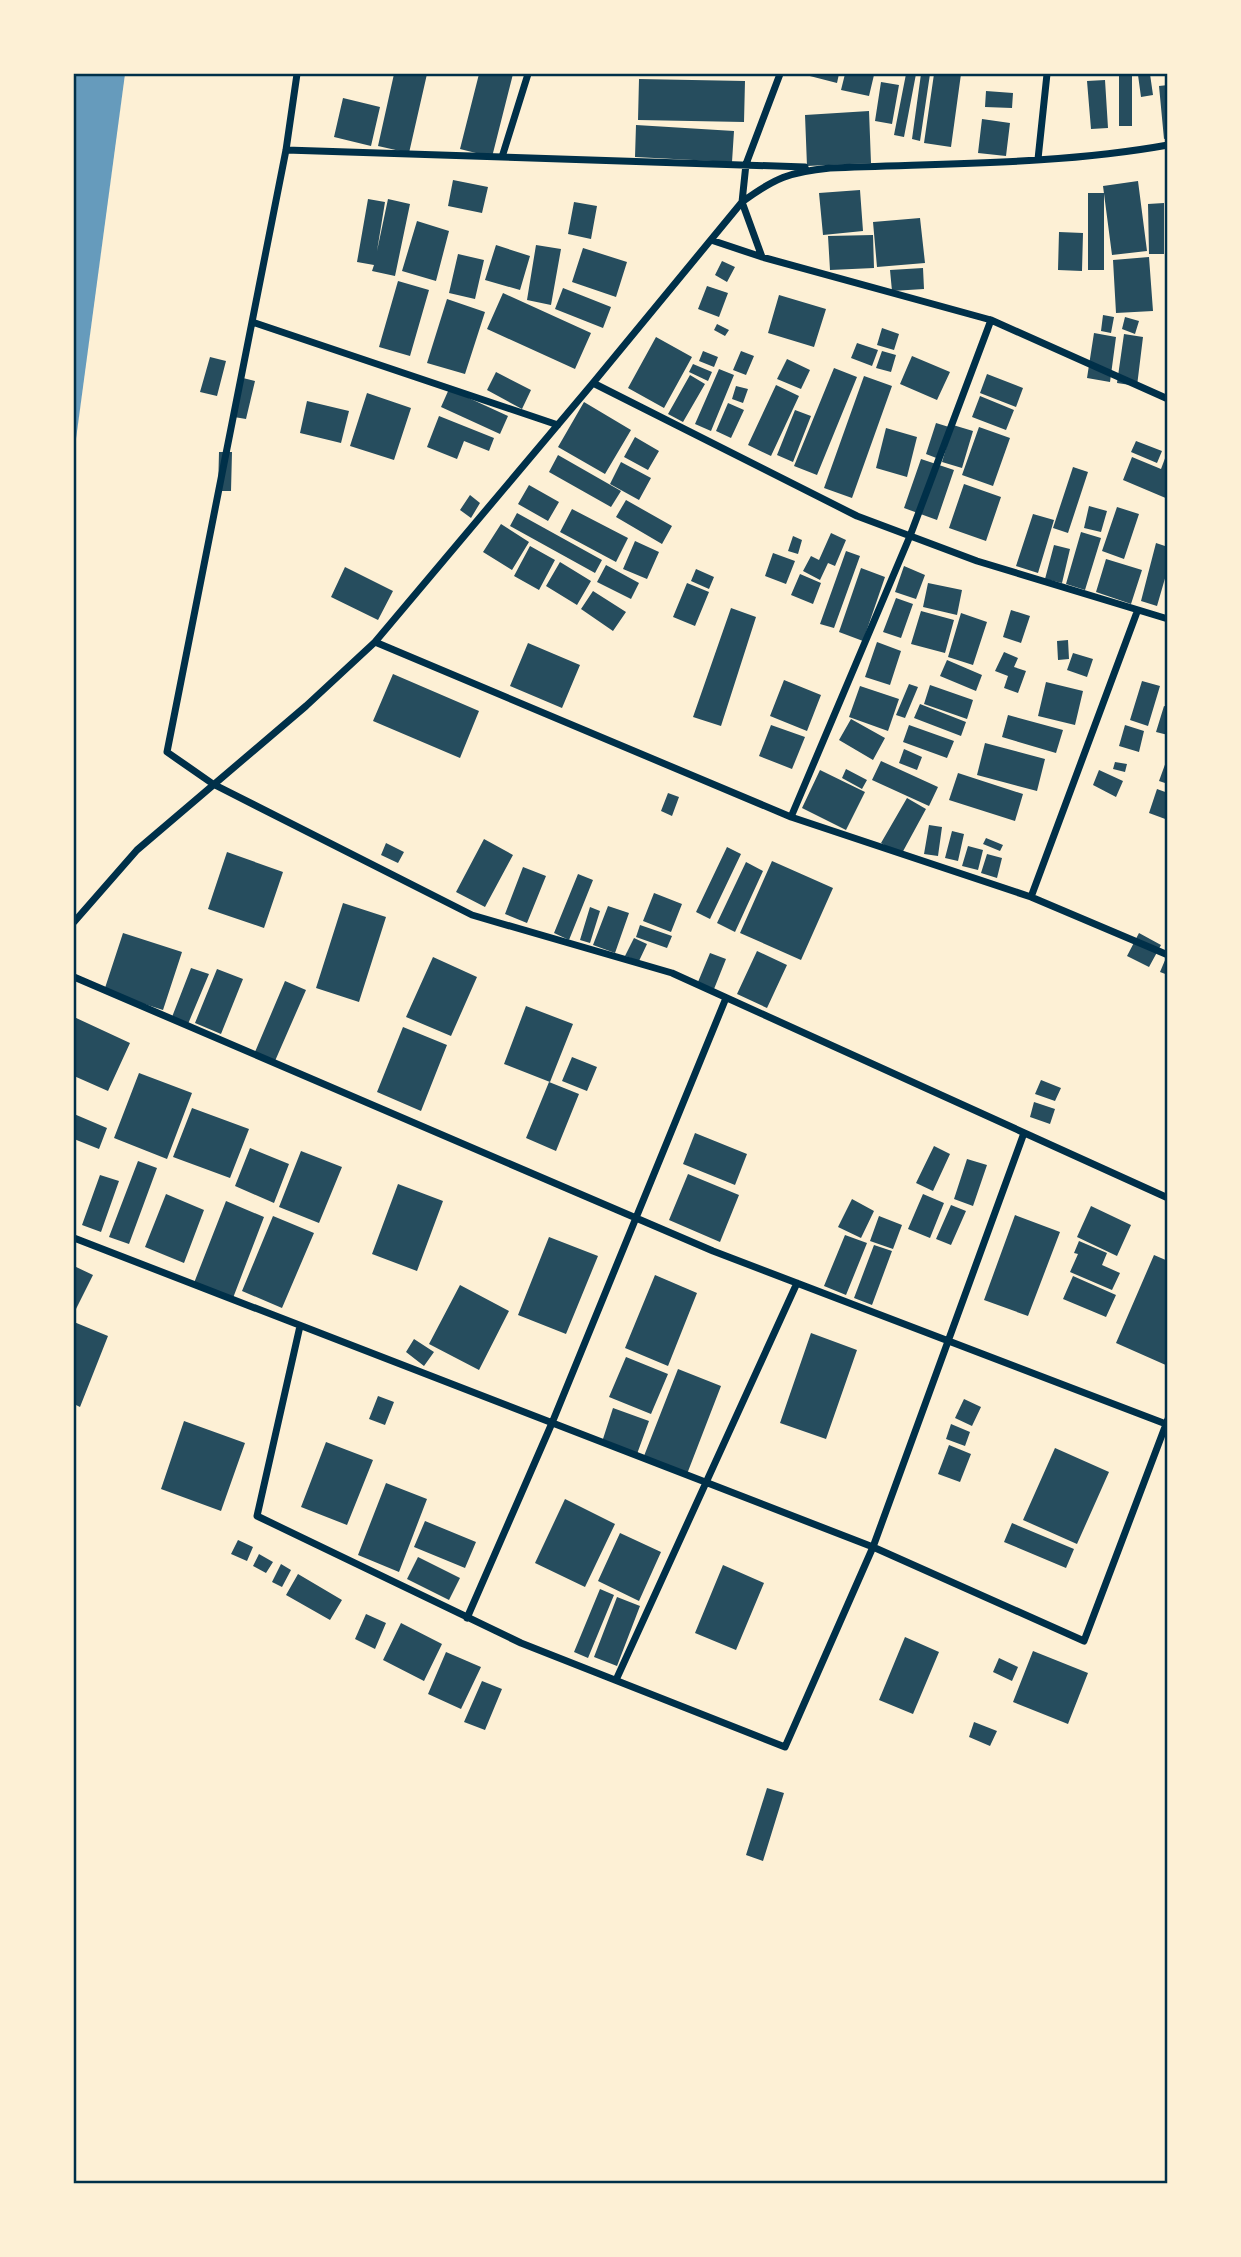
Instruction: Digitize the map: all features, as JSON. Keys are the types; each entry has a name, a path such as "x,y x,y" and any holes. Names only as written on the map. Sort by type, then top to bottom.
{"street":[{"path":"297,74 286,150 167,752 213,784 472,915 672,973 1167,1198"},
{"path":"502,157 528,74"},
{"path":"762,257 742,202 746,164 780,74"},
{"path":"1038,159 1047,74"},
{"path":"74,922 136,850 306,706 375,642 742,202 771,181 798,171 831,168 1038,159 1127,152 1167,145"},
{"path":"286,150 831,168"},
{"path":"711,240 762,257 991,320 1167,399"},
{"path":"791,817 910,536 991,320"},
{"path":"252,322 558,425"},
{"path":"593,383 857,516 977,561 1167,619"},
{"path":"1031,897 1137,612"},
{"path":"375,642 791,817 1031,897 1167,955"},
{"path":"74,977 713,1251 1167,1422 1084,1640 873,1546 74,1238"},
{"path":"467,1618 552,1423 726,998"},
{"path":"300,1326 257,1516 521,1643 785,1747 873,1546 1024,1133"},
{"path":"616,1681 797,1283"}],"water":[{"path":"74,74 125,74 74,454"}],"building":[{"path":"394,74 427,74 409,153 378,146"},
{"path":"479,74 513,74 492,157 460,149"},
{"path":"802,74 839,74 837,83"},
{"path":"845,74 874,75 869,96 841,90"},
{"path":"906,74 916,74 904,137 894,135"},
{"path":"921,74 930,74 920,141 912,139"},
{"path":"934,74 961,74 951,147 924,143"},
{"path":"1119,74 1132,74 1132,126 1119,126"},
{"path":"1150,74 1153,95 1141,97 1138,75"},
{"path":"639,79 745,81 744,122 638,120"},
{"path":"1105,80 1108,128 1091,129 1087,81"},
{"path":"881,82 899,85 892,124 875,121"},
{"path":"1168,85 1168,138 1164,139 1159,86"},
{"path":"986,91 1013,93 1012,108 985,107"},
{"path":"343,98 380,107 371,146 334,137"},
{"path":"869,111 871,163 807,166 805,115"},
{"path":"982,119 1010,123 1006,156 978,153"},
{"path":"636,125 734,131 732,162 635,157"},
{"path":"453,180 488,187 482,213 448,206"},
{"path":"1138,181 1147,251 1112,255 1103,186"},
{"path":"860,190 863,231 823,235 819,193"},
{"path":"1088,193 1104,193 1104,270 1088,270"},
{"path":"368,199 385,202 377,251 388,199 410,204 395,276 372,271 374,265 357,262"},
{"path":"574,202 597,206 591,239 568,234"},
{"path":"1164,203 1164,254 1149,254 1148,204"},
{"path":"920,218 925,263 877,267 873,222"},
{"path":"417,221 449,231 436,281 402,271"},
{"path":"1059,232 1083,233 1082,271 1058,270"},
{"path":"873,235 874,268 830,270 828,236"},
{"path":"496,245 530,256 520,290 485,280"},
{"path":"536,245 561,249 551,305 527,300"},
{"path":"583,248 627,262 616,297 572,282"},
{"path":"458,254 484,260 475,299 449,293"},
{"path":"1149,257 1153,311 1116,313 1113,260"},
{"path":"722,261 735,267 727,282 715,275"},
{"path":"923,268 924,289 892,291 890,270"},
{"path":"398,281 429,290 410,356 379,347"},
{"path":"707,286 728,293 719,317 698,309"},
{"path":"563,288 611,307 603,328 555,309"},
{"path":"503,293 591,333 575,369 487,329"},
{"path":"779,295 826,309 814,347 768,333"},
{"path":"447,299 485,312 465,374 427,363"},
{"path":"1103,315 1114,317 1111,333 1101,331"},
{"path":"1125,317 1139,321 1135,334 1122,329"},
{"path":"717,324 729,330 725,336 714,330"},
{"path":"882,328 899,334 894,350 877,345"},
{"path":"1094,333 1116,337 1110,382 1087,378"},
{"path":"1124,334 1143,337 1137,386 1117,383"},
{"path":"656,337 692,357 664,408 628,388"},
{"path":"857,343 878,350 872,366 851,358"},
{"path":"703,351 718,357 714,367 699,361"},
{"path":"741,351 754,356 746,375 733,370"},
{"path":"882,351 896,355 891,372 876,368"},
{"path":"912,356 950,372 937,400 900,384"},
{"path":"210,357 226,361 217,396 200,392"},
{"path":"787,359 810,370 801,389 777,379"},
{"path":"693,364 712,372 708,381 689,372"},
{"path":"834,368 857,377 817,475 794,466"},
{"path":"719,369 734,375 711,431 695,424"},
{"path":"496,372 531,390 522,409 487,390"},
{"path":"987,374 1023,388 1016,407 980,393"},
{"path":"690,375 705,384 683,422 668,414"},
{"path":"864,376 892,386 852,498 824,488"},
{"path":"243,378 255,381 246,419 234,417"},
{"path":"776,385 799,396 771,456 748,445"},
{"path":"736,386 748,389 743,403 732,399"},
{"path":"449,389 508,416 500,434 441,407"},
{"path":"367,393 411,408 394,460 350,446"},
{"path":"980,396 1014,410 1006,430 972,417"},
{"path":"307,401 349,411 341,443 300,433"},
{"path":"584,402 631,430 605,474 558,447"},
{"path":"728,403 744,410 731,438 716,431"},
{"path":"795,410 811,416 793,462 777,455"},
{"path":"439,416 494,438 489,451 464,441 457,459 427,447"},
{"path":"936,423 949,427 939,459 926,454"},
{"path":"953,425 973,431 962,468 942,462"},
{"path":"979,427 1010,438 993,486 962,475"},
{"path":"886,428 917,437 907,477 876,468"},
{"path":"635,437 659,451 648,470 624,457"},
{"path":"1136,441 1162,451 1157,463 1131,452"},
{"path":"219,452 232,452 231,491 218,491"},
{"path":"1167,453 1168,499 1123,480 1132,457 1161,469"},
{"path":"558,455 621,491 611,507 549,472"},
{"path":"921,459 954,470 937,520 904,508"},
{"path":"621,462 651,478 639,500 610,484"},
{"path":"1073,467 1088,472 1068,533 1053,528"},
{"path":"964,484 1001,497 986,541 949,528"},
{"path":"529,485 559,502 548,521 518,504"},
{"path":"470,495 480,503 471,518 460,510"},
{"path":"626,500 672,526 662,544 616,517"},
{"path":"1089,506 1107,511 1101,532 1084,528"},
{"path":"1117,507 1139,514 1124,559 1102,551"},
{"path":"572,509 628,538 616,562 560,532"},
{"path":"517,513 602,560 595,573 510,526"},
{"path":"1033,514 1054,520 1038,573 1016,566"},
{"path":"501,524 529,542 512,570 483,552"},
{"path":"1081,532 1101,538 1085,590 1066,584"},
{"path":"831,533 846,540 835,566 828,563 820,580 803,571 811,556 819,560"},
{"path":"793,536 802,540 798,554 788,551"},
{"path":"635,541 659,552 647,579 623,569"},
{"path":"1156,543 1168,547 1168,568 1157,606 1141,601"},
{"path":"1054,545 1070,549 1062,583 1045,579"},
{"path":"530,546 555,560 539,590 514,576"},
{"path":"846,551 860,556 834,628 820,624"},
{"path":"773,553 795,561 786,584 765,576"},
{"path":"1106,559 1142,570 1131,604 1096,592"},
{"path":"560,562 591,581 577,605 546,586"},
{"path":"606,565 639,583 631,599 597,582"},
{"path":"904,566 925,575 916,599 895,592"},
{"path":"345,567 393,591 378,620 331,597"},
{"path":"861,568 885,577 863,641 839,632"},
{"path":"696,569 714,577 709,589 691,581"},
{"path":"800,574 821,583 813,604 791,595"},
{"path":"687,583 709,592 695,626 673,617"},
{"path":"928,583 962,590 957,615 923,607"},
{"path":"593,591 626,612 613,631 581,609"},
{"path":"896,598 913,604 901,638 883,632"},
{"path":"731,608 756,617 721,726 693,717"},
{"path":"1011,610 1030,616 1021,643 1003,637"},
{"path":"921,611 954,620 945,653 911,644"},
{"path":"961,613 987,622 973,665 948,657"},
{"path":"1068,640 1069,659 1058,660 1057,641"},
{"path":"877,642 901,651 890,685 865,677"},
{"path":"528,643 580,665 562,708 510,686"},
{"path":"1004,652 1018,658 1014,667 1026,671 1018,693 1004,688 1008,676 995,671"},
{"path":"1073,653 1093,659 1087,677 1067,670"},
{"path":"947,660 982,675 976,691 940,676"},
{"path":"393,674 479,711 460,758 373,721"},
{"path":"784,680 821,695 807,731 770,716"},
{"path":"1142,681 1160,686 1148,726 1130,720"},
{"path":"1046,682 1083,691 1075,725 1038,716"},
{"path":"909,684 918,687 905,718 896,715"},
{"path":"930,685 973,700 967,719 924,704"},
{"path":"860,686 899,699 888,731 849,717"},
{"path":"920,704 966,722 961,736 914,718"},
{"path":"1164,706 1168,707 1168,735 1156,732"},
{"path":"1008,715 1063,730 1056,753 1002,737"},
{"path":"851,719 885,738 873,760 839,740"},
{"path":"771,725 805,737 792,769 759,756"},
{"path":"909,725 954,741 947,758 903,742"},
{"path":"1125,725 1144,731 1139,752 1119,746"},
{"path":"985,743 1045,759 1037,791 977,775"},
{"path":"904,749 922,757 917,770 899,763"},
{"path":"1168,759 1168,784 1159,781"},
{"path":"881,761 938,787 929,806 872,780"},
{"path":"1115,762 1127,764 1125,772 1113,769"},
{"path":"846,769 867,780 862,789 842,778"},
{"path":"820,770 865,792 846,830 802,808"},
{"path":"1099,770 1123,781 1116,797 1093,785"},
{"path":"958,773 1023,794 1015,821 949,800"},
{"path":"1157,789 1168,793 1168,820 1149,813"},
{"path":"668,793 679,797 672,816 661,811"},
{"path":"907,798 926,809 901,855 881,843"},
{"path":"929,825 942,827 938,856 924,854"},
{"path":"952,831 964,834 958,861 945,858"},
{"path":"986,838 1003,845 1000,851 983,844"},
{"path":"484,839 513,855 485,907 456,892"},
{"path":"386,843 404,852 398,863 381,855"},
{"path":"968,846 983,850 978,870 962,866"},
{"path":"727,847 741,854 710,919 696,912"},
{"path":"227,852 283,872 264,928 208,909"},
{"path":"987,854 1002,858 997,878 981,873"},
{"path":"772,861 833,888 801,960 740,933"},
{"path":"746,862 763,871 735,932 717,923"},
{"path":"523,867 546,876 527,923 505,914"},
{"path":"578,874 593,880 569,940 554,933"},
{"path":"654,893 682,904 671,932 643,921"},
{"path":"343,903 386,917 359,1002 316,988"},
{"path":"608,906 629,913 615,953 593,945"},
{"path":"590,907 600,911 590,943 580,940"},
{"path":"640,925 672,936 667,948 636,937"},
{"path":"123,933 182,952 163,1010 104,991"},
{"path":"1139,933 1161,945 1149,967 1127,956"},
{"path":"634,938 647,944 639,961 625,956"},
{"path":"757,951 787,965 767,1008 737,994"},
{"path":"710,953 726,959 714,989 698,982"},
{"path":"1168,953 1168,975 1160,972"},
{"path":"433,957 477,977 451,1036 406,1017"},
{"path":"191,968 209,974 188,1024 172,1017"},
{"path":"217,969 243,979 221,1034 195,1023"},
{"path":"285,981 306,990 275,1061 255,1052"},
{"path":"526,1006 573,1024 550,1082 504,1064"},
{"path":"74,1017 130,1043 108,1091 74,1076"},
{"path":"403,1027 447,1045 421,1111 377,1092"},
{"path":"572,1057 597,1067 587,1091 562,1081"},
{"path":"139,1073 192,1093 167,1159 114,1138"},
{"path":"1041,1080 1061,1088 1055,1101 1035,1094"},
{"path":"549,1082 579,1094 556,1151 526,1138"},
{"path":"1034,1102 1055,1109 1050,1124 1030,1117"},
{"path":"192,1108 249,1129 230,1178 173,1157"},
{"path":"74,1114 107,1128 99,1149 74,1139"},
{"path":"695,1133 747,1154 735,1185 683,1164"},
{"path":"934,1146 950,1154 933,1191 916,1183"},
{"path":"250,1148 289,1164 274,1203 235,1186"},
{"path":"301,1151 342,1167 319,1223 279,1207"},
{"path":"967,1159 987,1165 973,1206 954,1199"},
{"path":"138,1161 157,1168 129,1244 109,1237"},
{"path":"688,1174 739,1195 720,1242 669,1220"},
{"path":"100,1175 119,1181 101,1232 82,1225"},
{"path":"398,1184 443,1201 417,1271 372,1254"},
{"path":"166,1194 204,1210 184,1263 145,1247"},
{"path":"923,1194 944,1203 930,1238 908,1229"},
{"path":"852,1199 874,1211 861,1238 838,1227"},
{"path":"226,1201 264,1217 233,1298 194,1283"},
{"path":"951,1205 966,1211 951,1245 936,1239"},
{"path":"1091,1206 1131,1225 1117,1256 1077,1237"},
{"path":"1015,1215 1060,1232 1028,1316 984,1300"},
{"path":"273,1216 314,1233 282,1308 242,1291"},
{"path":"879,1216 902,1225 893,1249 870,1241"},
{"path":"845,1235 867,1243 846,1295 824,1286"},
{"path":"549,1237 598,1256 566,1334 518,1315"},
{"path":"1079,1241 1107,1253 1102,1265 1120,1273 1112,1290 1070,1272 1078,1254 1074,1253"},
{"path":"874,1245 892,1251 872,1305 854,1298"},
{"path":"1154,1255 1168,1261 1168,1366 1116,1343"},
{"path":"74,1266 93,1275 76,1309 74,1308"},
{"path":"655,1275 697,1293 668,1366 625,1348"},
{"path":"1073,1276 1116,1295 1106,1317 1063,1299"},
{"path":"460,1285 509,1311 479,1370 429,1344"},
{"path":"74,1322 108,1336 80,1407 74,1404"},
{"path":"811,1333 857,1350 826,1439 780,1423"},
{"path":"414,1339 434,1352 424,1366 406,1352"},
{"path":"626,1357 668,1374 651,1414 609,1397"},
{"path":"678,1369 721,1386 687,1474 644,1456"},
{"path":"378,1396 394,1402 385,1425 369,1419"},
{"path":"964,1399 981,1407 972,1426 955,1418"},
{"path":"613,1408 649,1421 637,1454 602,1442"},
{"path":"184,1421 245,1443 221,1511 161,1489"},
{"path":"951,1424 970,1432 965,1446 946,1439"},
{"path":"326,1442 373,1460 347,1525 301,1507"},
{"path":"949,1445 971,1454 960,1482 938,1474"},
{"path":"1055,1448 1109,1472 1077,1544 1023,1520"},
{"path":"386,1483 427,1499 399,1572 358,1555"},
{"path":"565,1499 615,1524 585,1587 535,1563"},
{"path":"425,1521 476,1542 465,1568 414,1547"},
{"path":"1012,1523 1074,1549 1066,1568 1004,1542"},
{"path":"620,1533 661,1552 639,1601 598,1581"},
{"path":"238,1540 253,1547 247,1561 231,1554"},
{"path":"259,1554 273,1562 266,1573 253,1566"},
{"path":"418,1557 460,1578 449,1600 407,1579"},
{"path":"281,1564 291,1570 282,1587 272,1582"},
{"path":"723,1565 764,1583 736,1650 695,1633"},
{"path":"298,1574 342,1600 330,1620 286,1595"},
{"path":"600,1589 614,1595 588,1658 574,1652"},
{"path":"617,1597 640,1606 617,1666 594,1657"},
{"path":"366,1614 386,1623 375,1649 355,1639"},
{"path":"401,1623 442,1644 424,1681 383,1660"},
{"path":"905,1637 939,1652 913,1714 879,1700"},
{"path":"1033,1651 1088,1673 1068,1724 1013,1702"},
{"path":"446,1652 481,1667 461,1709 428,1694"},
{"path":"999,1658 1018,1667 1012,1681 993,1672"},
{"path":"482,1681 502,1689 485,1730 464,1722"},
{"path":"974,1722 997,1731 990,1746 969,1737"},
{"path":"767,1788 784,1793 763,1861 746,1855"}]}
